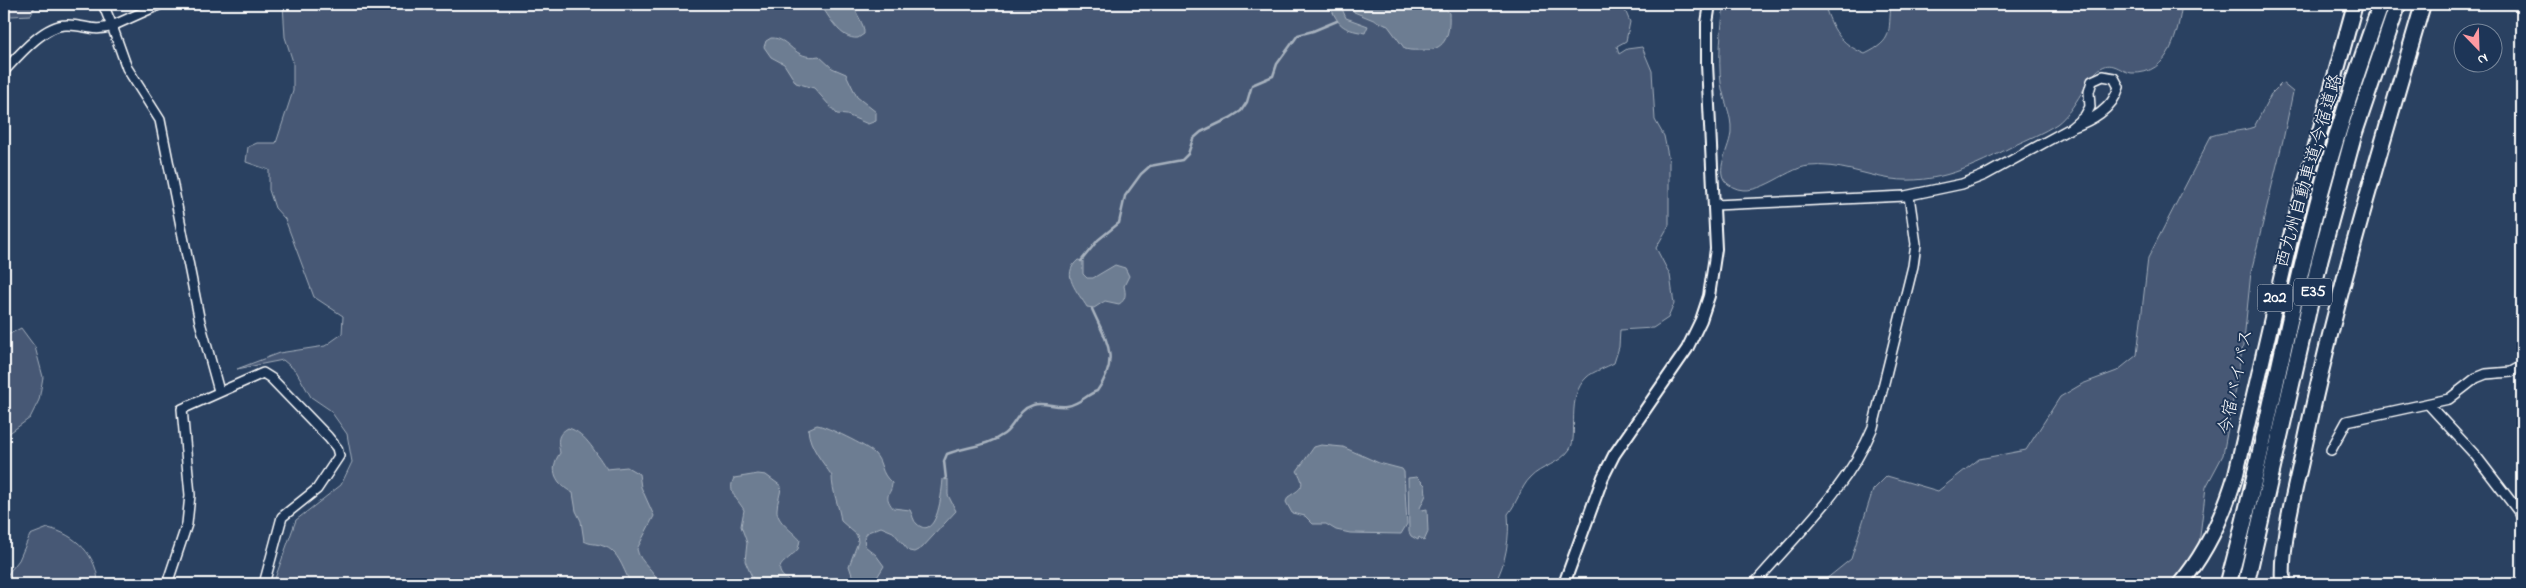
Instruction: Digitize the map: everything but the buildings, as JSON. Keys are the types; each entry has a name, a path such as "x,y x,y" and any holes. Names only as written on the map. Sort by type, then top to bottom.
{"highway":[{"name":"今宿バイパス","path":"2180,584 2211,538 2228,502 2290,240 2355,4"},
{"name":"西九州自動車道;今宿道路","path":"2228,584 2242,532 2308,240 2338,130 2381,4"},
{"name":"西九州自動車道;今宿道路","path":"2246,584 2320,259 2354,134 2398,4"},
{"path":"2283,584 2289,522 2313,399 2331,326 2423,4"}],"street":[{"path":"104,4 127,68 160,120 200,322 219,391"},
{"path":"4,71 37,38 56,26 66,25 96,30 112,26 161,4"},
{"path":"1564,584 1603,478 1614,454 1687,349 1701,320 1712,277 1716,249 1707,64 1707,23 1710,4"},
{"path":"1715,205 1909,196 1947,188 1985,175 2071,128 2086,122 2111,104 2119,87 2114,78 2103,76 2092,81 2089,92 2090,107 2085,116 2071,128"},
{"path":"1754,584 1844,479 1866,445 1873,426 1913,266 1916,244 1909,196"},
{"path":"2331,450 2347,421 2449,399 2476,378 2486,374 2511,372 2522,366"},
{"path":"168,584 187,524 190,494 182,409 258,374 266,374 328,437 339,453 338,460 317,489 282,517 264,584"},
{"path":"2428,404 2476,456 2522,516"}],"shaded area":[{"path":"4,4 36,4 31,15 11,16 4,11"},
{"path":"283,4 1629,4 1625,10 1630,22 1626,41 1617,46 1619,54 1627,49 1642,47 1652,71 1655,120 1664,136 1669,161 1669,225 1656,248 1670,275 1674,304 1668,318 1653,328 1620,330 1619,347 1614,363 1589,375 1580,385 1574,405 1573,435 1570,449 1556,462 1530,478 1508,514 1506,550 1502,568 1494,584 273,584 296,520 341,485 352,462 347,434 330,410 311,397 296,371 283,360 237,369 279,353 325,346 342,334 343,316 314,297 285,219 275,208 269,190 269,170 246,162 248,147 257,143 276,143 293,91 293,62 285,37"},
{"path":"820,4 854,4 863,26 864,34 858,38 852,38 840,31"},
{"path":"1329,4 1340,4 1346,18 1368,26 1365,33 1346,28 1338,22"},
{"path":"1352,4 1442,4 1449,13 1449,27 1446,39 1438,47 1432,49 1405,49 1388,26 1354,12"},
{"path":"1724,4 1824,4 1838,35 1856,50 1865,54 1881,44 1888,34 1891,4 2182,4 2178,27 2170,50 2155,67 2145,72 2132,73 2109,65 2101,68 2091,78 2064,118 2057,124 1970,167 1939,176 1908,180 1891,179 1830,166 1809,166 1789,172 1758,188 1748,190 1738,189 1728,184 1722,173 1723,159 1731,131 1720,73 1720,44"},
{"path":"771,38 783,41 803,55 810,57 819,56 832,68 846,74 857,97 876,112 876,121 868,124 847,115 837,114 814,88 796,83 784,64 771,57 764,47 766,41"},
{"path":"2282,83 2293,92 2251,272 2244,340 2223,455 2206,487 2194,584 1820,584 1851,559 1873,490 1887,476 1938,491 1979,459 2026,450 2060,397 2082,384 2117,371 2137,355 2148,258 2211,136 2254,127 2272,93"},
{"path":"1078,260 1083,261 1083,274 1087,278 1093,278 1115,265 1125,268 1129,276 1124,286 1125,294 1123,301 1119,304 1105,301 1094,308 1087,307 1072,284 1071,272"},
{"path":"21,328 35,347 43,377 39,400 30,418 4,437 4,337"},
{"path":"817,425 846,437 874,453 885,475 892,483 888,500 893,508 910,510 916,523 924,528 930,526 938,512 943,479 948,479 948,495 956,511 922,548 914,552 909,551 893,532 881,527 868,532 864,538 865,546 876,555 884,566 873,584 855,584 849,566 858,542 857,535 841,521 832,476 811,442 808,429"},
{"path":"568,428 586,439 607,469 627,467 639,474 641,487 654,516 637,549 638,554 654,575 657,584 631,584 617,557 609,548 584,541 581,521 576,511 573,493 558,481 554,471 556,459 560,453 559,439 561,433"},
{"path":"1321,445 1343,447 1379,463 1402,469 1404,472 1407,524 1401,534 1350,533 1336,530 1326,524 1313,524 1305,516 1292,513 1286,502 1288,497 1301,487 1300,476 1297,471 1314,447"},
{"path":"758,474 766,475 781,486 777,514 782,522 800,540 798,549 781,565 780,569 785,578 792,584 755,584 745,561 747,543 741,526 744,510 732,491 732,483 734,478"},
{"path":"1417,477 1425,485 1426,495 1420,508 1422,510 1427,509 1428,532 1424,541 1419,537 1418,540 1411,536 1409,532 1408,478"},
{"path":"48,528 67,535 83,548 94,564 98,584 4,584 4,579 19,560 30,535"}],"waterway":[{"path":"1081,261 1098,240 1119,223 1125,196 1141,174 1150,166 1182,160 1188,154 1193,139 1201,132 1241,111 1247,102 1252,85 1273,76 1277,64 1298,35 1337,21"},
{"path":"946,479 944,461 947,454 983,444 1004,434 1023,410 1028,407 1037,404 1067,406 1097,391 1104,379 1110,359 1106,340 1092,309"}]}
